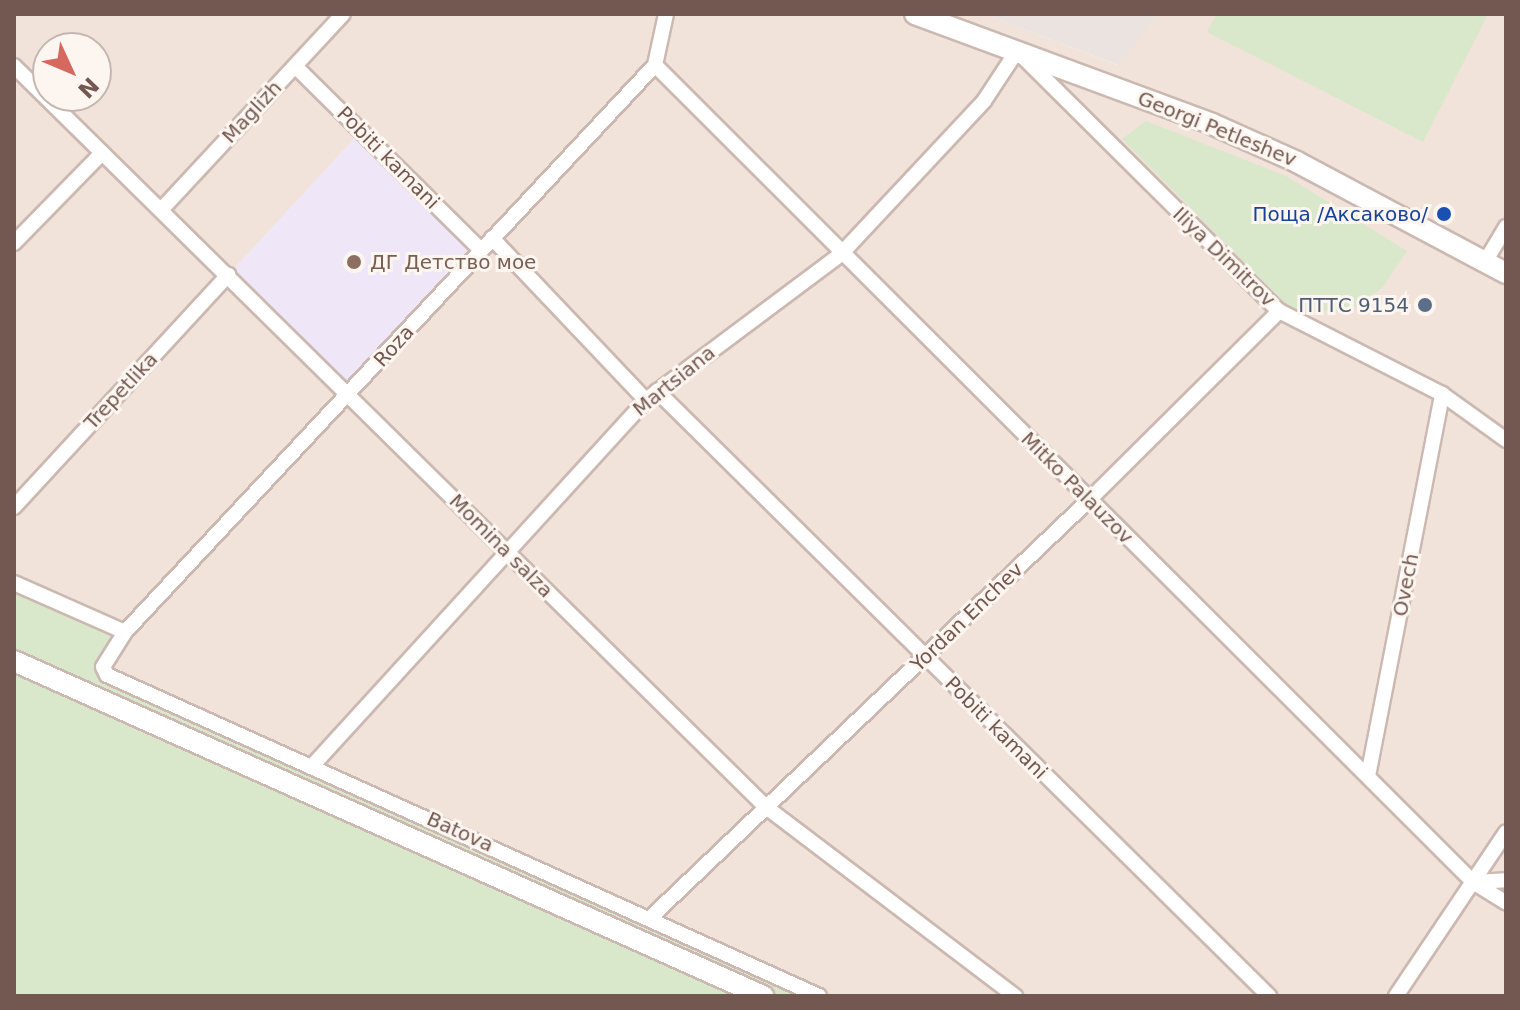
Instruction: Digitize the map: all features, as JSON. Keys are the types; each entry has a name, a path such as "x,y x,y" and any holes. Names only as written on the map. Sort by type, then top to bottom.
{"main road":[{"name":"Georgi Petleshev","path":"915,14 1297,162 1506,273"},
{"path":"14,661 763,996"}],"street":[{"name":"Maglizh","path":"161,210 343,14"},
{"path":"655,65 663,15"},
{"name":"Martsiana","path":"313,765 651,396 841,254 984,101 1017,51"},
{"name":"Iliya Dimitrov","path":"1017,51 1279,311 1442,394 1506,440"},
{"name":"Roza","path":"103,667 125,632 350,395 655,65"},
{"name":"Mitko Palauzov","path":"655,65 1473,882 1506,903"},
{"name":"Momina salza","path":"14,66 766,807 1015,996"},
{"name":"Pobiti kamani","path":"295,66 481,250"},
{"path":"14,243 102,153"},
{"path":"1485,262 1506,227"},
{"name":"Pobiti kamani","path":"492,238 651,396 925,657 1269,996"},
{"name":"Trepetlika","path":"14,507 228,275"},
{"name":"Yordan Enchev","path":"650,918 1089,500 1279,311"},
{"name":"Ovech","path":"1368,776 1442,394"},
{"path":"14,583 125,632"},
{"name":"Batova","path":"103,667 107,675 313,765 819,996"},
{"path":"1396,996 1506,832"},
{"path":"1473,882 1506,880"}],"shaded area":[{"path":"14,14 985,14 1117,65 1158,14 1506,14 1506,996 806,996 14,636"},
{"path":"985,14 1158,14 1118,65"},
{"name":"ДГ Детство мое","path":"361,131 481,250 350,395 228,275"}],"green space":[{"path":"1217,14 1488,14 1423,142 1207,32"},
{"path":"1146,121 1286,176 1407,251 1382,288 1350,310 1310,312 1289,307 1122,139"},
{"path":"14,583 125,632 103,667 819,996 776,996 14,653"},
{"path":"14,672 738,996 14,996"}],"place":[{"name":"Поща /Аксаково/","path":"1444,214"},
{"name":"ДГ Детство мое","path":"354,262"},
{"name":"ПТТС 9154","path":"1425,305"}]}
